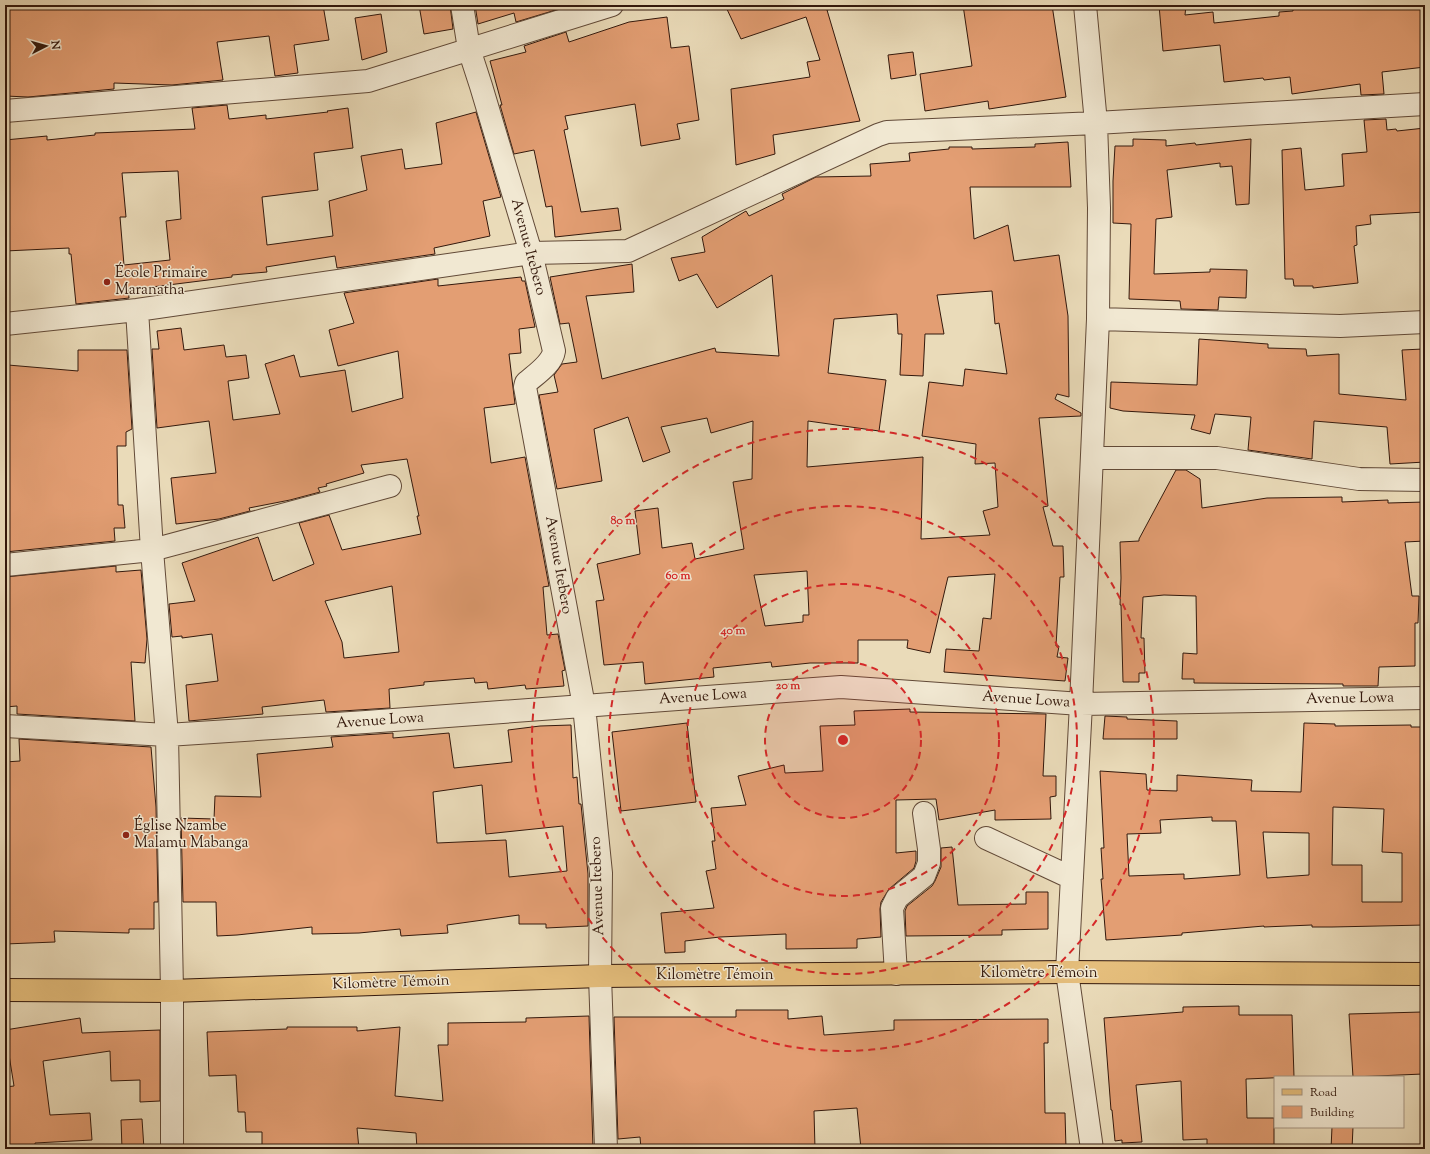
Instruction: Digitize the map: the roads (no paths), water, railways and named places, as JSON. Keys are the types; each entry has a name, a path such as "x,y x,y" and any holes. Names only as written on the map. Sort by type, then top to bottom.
{"main road":[{"name":"Kilomètre Témoin","path":"5,990 172,991 600,976 1068,972 1425,974"}],"street":[{"name":"Avenue Itebero","path":"462,5 469,49 532,253 554,351 550,361 526,383 526,391 584,706 601,873 600,976 606,1149"},
{"path":"5,111 360,82 612,5"},
{"path":"1085,5 1096,122 1099,208 1098,319 1068,972 1092,1149"},
{"path":"5,324 137,310 532,253 628,251 887,132 1425,104"},
{"path":"137,310 152,550 167,735 172,991 172,1149"},
{"path":"1098,319 1340,326 1425,322"},
{"path":"1092,458 1217,458 1359,479 1425,480"},
{"path":"5,565 152,550 390,486"},
{"name":"Avenue Lowa","path":"5,726 167,735 841,687 1081,704 1425,698"},
{"path":"896,974 892,908 896,898 924,876 929,863 929,849 924,813"},
{"path":"986,838 1072,878"}],"place":[{"name":"École Primaire Maranatha","path":"107,282"},
{"name":"Église Nzambe Malamu Mabanga","path":"126,835"}]}
